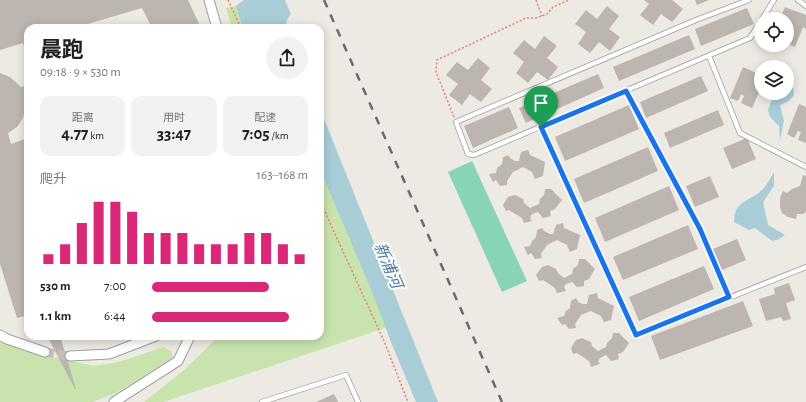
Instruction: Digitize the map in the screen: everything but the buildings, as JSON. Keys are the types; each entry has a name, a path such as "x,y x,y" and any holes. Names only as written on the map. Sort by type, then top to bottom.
{"street":[{"path":"209,0 216,24"},
{"path":"0,335 7,339 45,352"},
{"path":"70,356 109,354 146,340"},
{"path":"114,402 178,362 188,340"}],"lane":[{"path":"749,0 696,20 456,122 468,154 474,156 750,38 754,32"},
{"path":"767,12 774,0"},
{"path":"798,0 806,6"},
{"path":"709,56 740,134 806,167"},
{"path":"626,91 700,229 729,297"},
{"path":"541,127 636,335 806,266"},
{"path":"262,402 346,375 358,402"}],"path":[{"path":"228,0 239,24"},
{"path":"536,0 542,16"},
{"path":"456,122 436,72 436,60 526,18 536,18 542,16 553,7 569,0"},
{"path":"324,210 384,341 408,402"}],"green space":[{"path":"236,6 242,24 231,24 226,8"},
{"path":"472,161 527,281 502,292 448,172"},
{"path":"324,168 391,326 163,402 144,402 183,371 215,340 324,340"},
{"path":"0,338 23,351 94,366 119,362 164,347 172,352 172,358 116,393 92,402 0,402"}],"water":[{"path":"244,0 285,0 291,14 288,17 286,24 242,24 236,6"},
{"path":"772,100 790,100 780,105 784,121 780,140 779,126 770,117 768,110"},
{"path":"324,119 438,402 416,402 370,287 324,178"},
{"path":"774,172 774,186 763,202 768,225 785,235 772,241 755,228 749,230 734,222 737,209 740,205 761,191"}],"tunnel":[{"path":"45,352 70,356"}],"railway":[{"path":"324,0 502,402"}],"route":[{"path":"626,91 700,229 729,297 636,335 541,127 626,91"}],"water label":[{"name":"新浦河","path":"389,265"}]}
